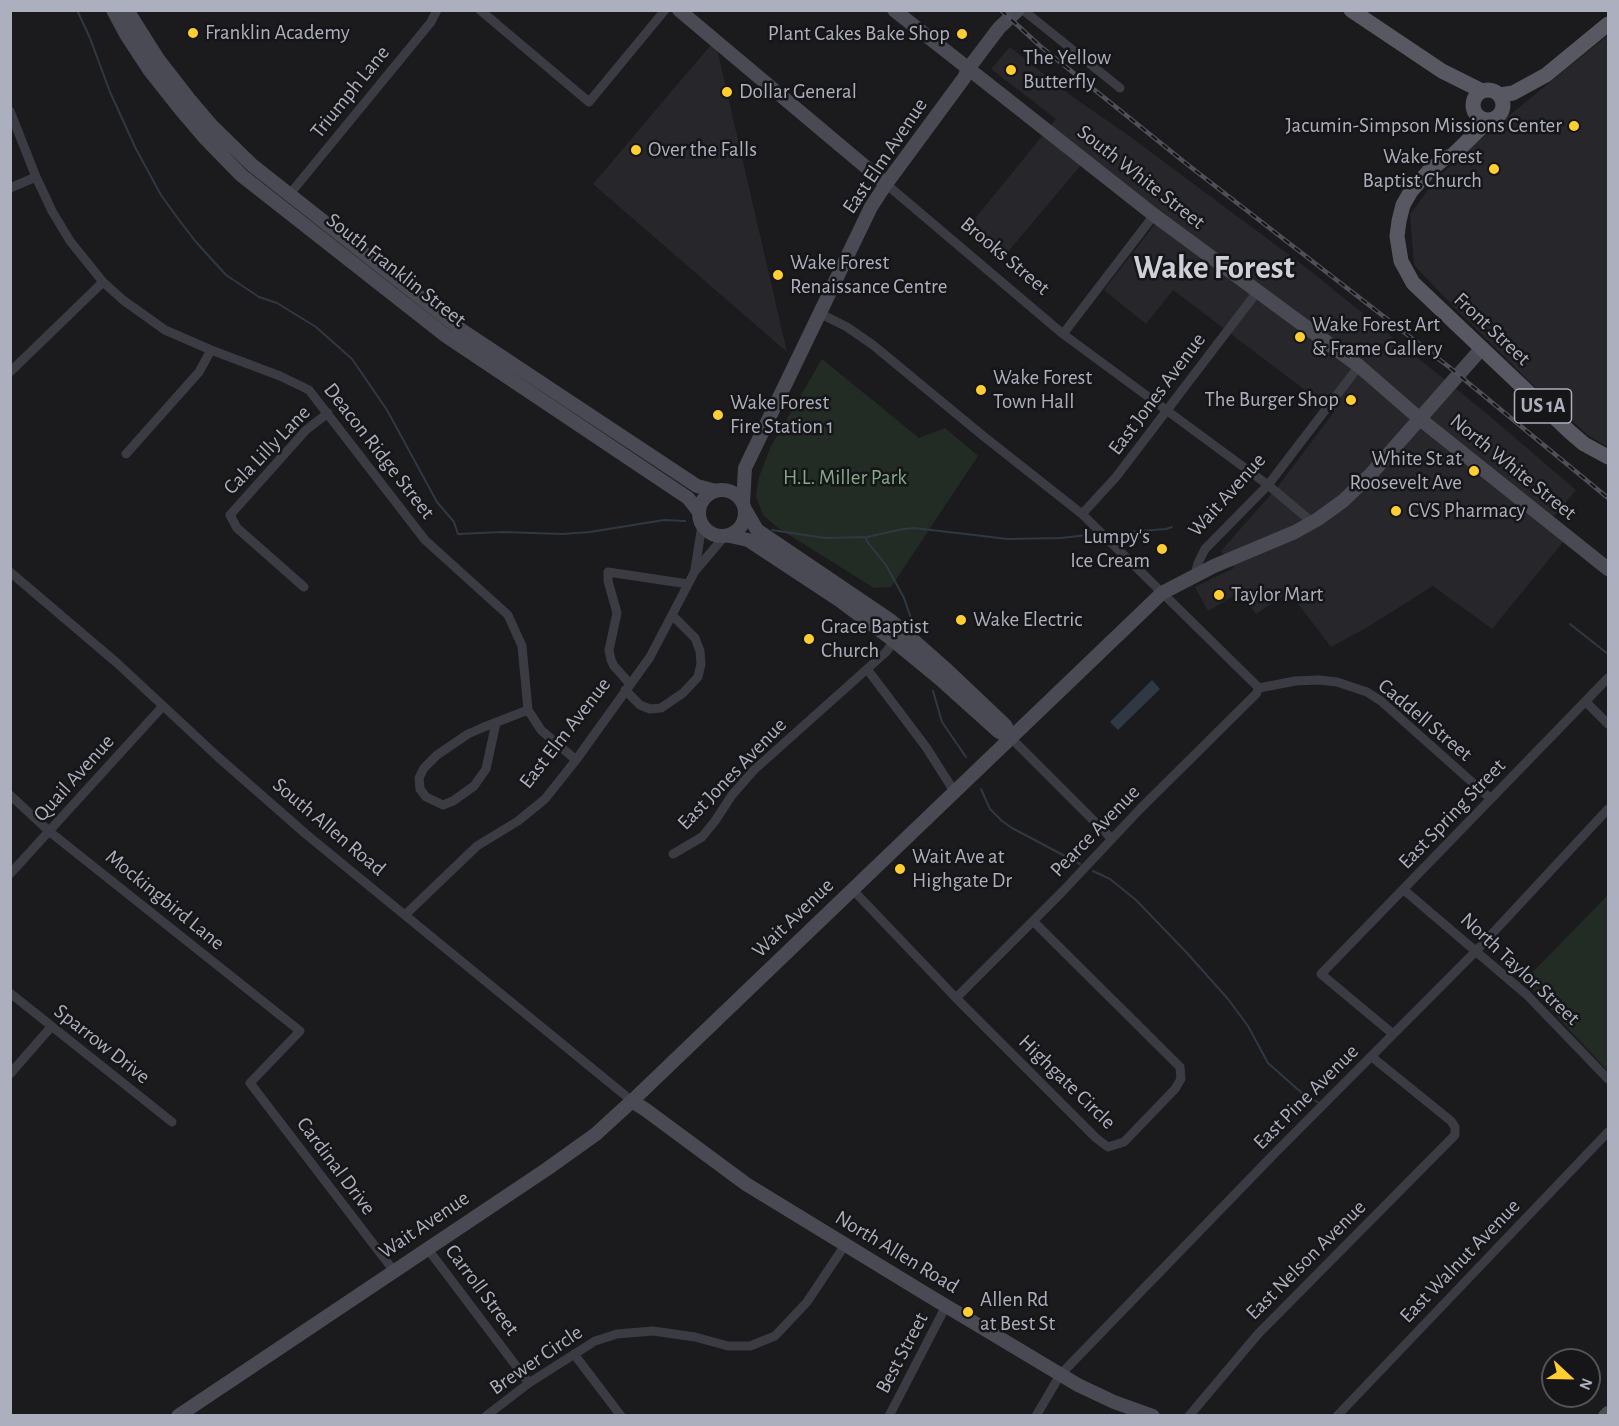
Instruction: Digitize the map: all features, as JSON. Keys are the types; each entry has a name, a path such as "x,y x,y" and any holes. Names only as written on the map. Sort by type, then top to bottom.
{"main road":[{"path":"1354,12 1442,71 1480,107 1490,90 1502,102 1537,87 1546,75 1608,24"},
{"name":"US 1A","path":"1480,107 1498,117 1502,102"},
{"name":"Front Street","path":"1480,107 1468,131 1448,151 1445,158 1429,171 1411,191 1403,205 1397,236 1401,261 1413,283 1570,432 1584,444 1608,458"}],"street":[{"name":"South Franklin Street","path":"113,10 133,45 175,102 204,137 241,174 446,336 688,498 700,519"},
{"name":"South Franklin Street","path":"127,10 158,59 212,126 252,165 454,325 491,351 697,486 720,490"},
{"name":"Triumph Lane","path":"290,195 431,22 437,10"},
{"path":"480,10 589,102 665,10"},
{"name":"Brooks Street","path":"679,10 1063,334 1268,484 1312,522"},
{"name":"South White Street","path":"894,10 1154,215 1359,366 1420,419"},
{"name":"East Elm Avenue","path":"720,490 745,468 871,207 964,78 968,69 999,28 1018,10"},
{"path":"1023,10 1120,88"},
{"name":"Deacon Ridge Street","path":"10,111 52,211 70,241 103,282 123,300 165,330 309,390 425,540 508,615 522,646 528,710"},
{"path":"10,188 36,177"},
{"path":"1063,334 1154,215"},
{"path":"10,372 103,282"},
{"name":"East Jones Avenue","path":"1082,514 1116,477 1257,292"},
{"path":"819,313 847,327 873,345 1082,514 1259,688"},
{"path":"1195,575 1312,522 1337,506 1359,487 1482,348"},
{"path":"126,454 199,372 211,350"},
{"name":"Wait Avenue","path":"178,1416 596,1134 1162,593 1195,575 1205,549 1268,484 1359,366"},
{"name":"Cala Lilly Lane","path":"304,587 237,528 230,515 306,430 328,412"},
{"name":"North White Street","path":"1420,419 1608,569"},
{"name":"East Elm Avenue","path":"745,468 745,507"},
{"path":"1011,738 1005,725 904,633 873,608 757,530 739,496 720,490 704,499 700,519 712,534 748,540 838,600 894,641 998,731 1011,738 1112,839"},
{"path":"727,536 741,527 745,507"},
{"name":"East Elm Avenue","path":"695,571 700,519"},
{"name":"East Elm Avenue","path":"406,914 477,846 518,821 545,799 650,657 695,571 727,536"},
{"name":"South Allen Road","path":"10,572 117,663 218,757 297,826 632,1101"},
{"path":"672,615 695,638 700,651 701,664 698,677 682,693 661,708 650,709 640,705 610,660 609,642 616,613 608,572 688,584"},
{"name":"East Jones Avenue","path":"673,854 702,837 732,795 754,770 886,652 894,641"},
{"path":"867,669 926,747 954,791"},
{"name":"East Spring Street","path":"1393,1034 1321,974 1608,678"},
{"name":"Caddell Street","path":"1259,688 1295,681 1319,680 1337,682 1367,692 1381,701 1491,799"},
{"name":"Pearce Avenue","path":"956,998 1256,694 1259,688"},
{"path":"1586,702 1608,724"},
{"name":"Quail Avenue","path":"10,874 163,706"},
{"path":"496,723 486,769 474,786 453,801 443,805 426,797 420,789 419,778 424,768 453,742 496,723 528,710 541,730 576,760"},
{"name":"Mockingbird Lane","path":"10,795 50,832 300,1031 250,1083"},
{"name":"East Pine Avenue","path":"1036,1416 1060,1375 1476,951 1608,809"},
{"name":"Highgate Circle","path":"853,890 956,998 1096,1138 1108,1147 1124,1142 1174,1089 1181,1079 1180,1068 1033,921"},
{"name":"North Taylor Street","path":"1404,890 1527,995 1608,1079"},
{"name":"Sparrow Drive","path":"10,993 172,1122"},
{"path":"10,1074 51,1027"},
{"name":"East Nelson Avenue","path":"1189,1416 1258,1334 1455,1135 1455,1127 1451,1120 1372,1057"},
{"name":"Cardinal Drive","path":"250,1083 394,1271"},
{"name":"North Allen Road","path":"632,1101 746,1184 1060,1375 1097,1395 1153,1416"},
{"name":"East Walnut Avenue","path":"1337,1416 1608,1132"},
{"name":"Brewer Circle","path":"486,1416 529,1383 574,1354 595,1341 617,1334 653,1331 696,1337 728,1346 750,1346 775,1336 807,1302 845,1245"},
{"name":"Carroll Street","path":"427,1248 529,1383"},
{"name":"Best Street","path":"889,1416 946,1306"},
{"path":"574,1354 621,1416"}],"shaded area":[{"path":"1608,35 1608,447 1589,436 1540,392 1414,265 1410,214 1438,177 1495,127"},
{"path":"715,40 787,352 593,184"},
{"path":"1010,47 1073,97 1128,135 1308,269 1486,413 1576,490 1557,513 1543,524 1563,542 1492,629 1433,586 1331,647 1289,592 1256,614 1240,592 1208,611 1195,587 1234,568 1221,551 1279,485 1334,412 1173,290 1146,324 1104,290 1162,215 1087,158 1001,260 964,232 1056,119 991,69"}],"green space":[{"name":"H.L. Miller Park","path":"822,359 919,438 945,428 978,456 891,587 874,588 778,528 763,515 756,496 759,477 771,446"},
{"path":"1608,895 1608,1071 1524,981"}],"water":[{"path":"1152,680 1160,689 1118,730 1110,722"}],"waterway":[{"path":"77,10 136,149 161,195 179,220 226,275 259,297 277,303 316,327 352,359 387,410 437,502 454,522 458,534 503,532 563,534 664,520 685,521"},
{"path":"1117,533 1172,527"},
{"path":"772,530 825,538 867,537 914,528 1008,539 1087,535"},
{"path":"867,537 866,540 886,565 904,598 913,624"},
{"path":"1570,624 1608,654"},
{"path":"933,691 942,722 966,757"},
{"path":"981,789 990,809 1002,821 1080,864"},
{"path":"1093,871 1110,879 1136,900 1228,999 1248,1026 1268,1063 1303,1094 1321,1104"}],"railway":[{"path":"1001,10 1040,46 1188,165 1449,367 1608,498"}],"place":[{"name":"Franklin Academy","path":"193,33"},
{"name":"Plant Cakes Bake Shop","path":"962,34"},
{"name":"The Yellow Butterfly","path":"1011,70"},
{"name":"Dollar General","path":"727,92"},
{"name":"Jacumin-Simpson Missions Center","path":"1574,126"},
{"name":"Over the Falls","path":"636,150"},
{"name":"Wake Forest Baptist Church","path":"1494,169"},
{"name":"Wake Forest Renaissance Centre","path":"778,275"},
{"name":"Wake Forest Art & Frame Gallery","path":"1300,337"},
{"name":"Wake Forest Town Hall","path":"981,390"},
{"name":"The Burger Shop","path":"1351,400"},
{"name":"Wake Forest Fire Station 1","path":"718,415"},
{"name":"White St at Roosevelt Ave","path":"1474,471"},
{"name":"CVS Pharmacy","path":"1396,511"},
{"name":"Lumpy's Ice Cream","path":"1162,549"},
{"name":"Taylor Mart","path":"1219,595"},
{"name":"Wake Electric","path":"961,620"},
{"name":"Grace Baptist Church","path":"809,639"},
{"name":"Wait Ave at Highgate Dr","path":"900,869"},
{"name":"Allen Rd at Best St","path":"968,1312"}],"district":[{"name":"Wake Forest","path":"1214,268"}]}
